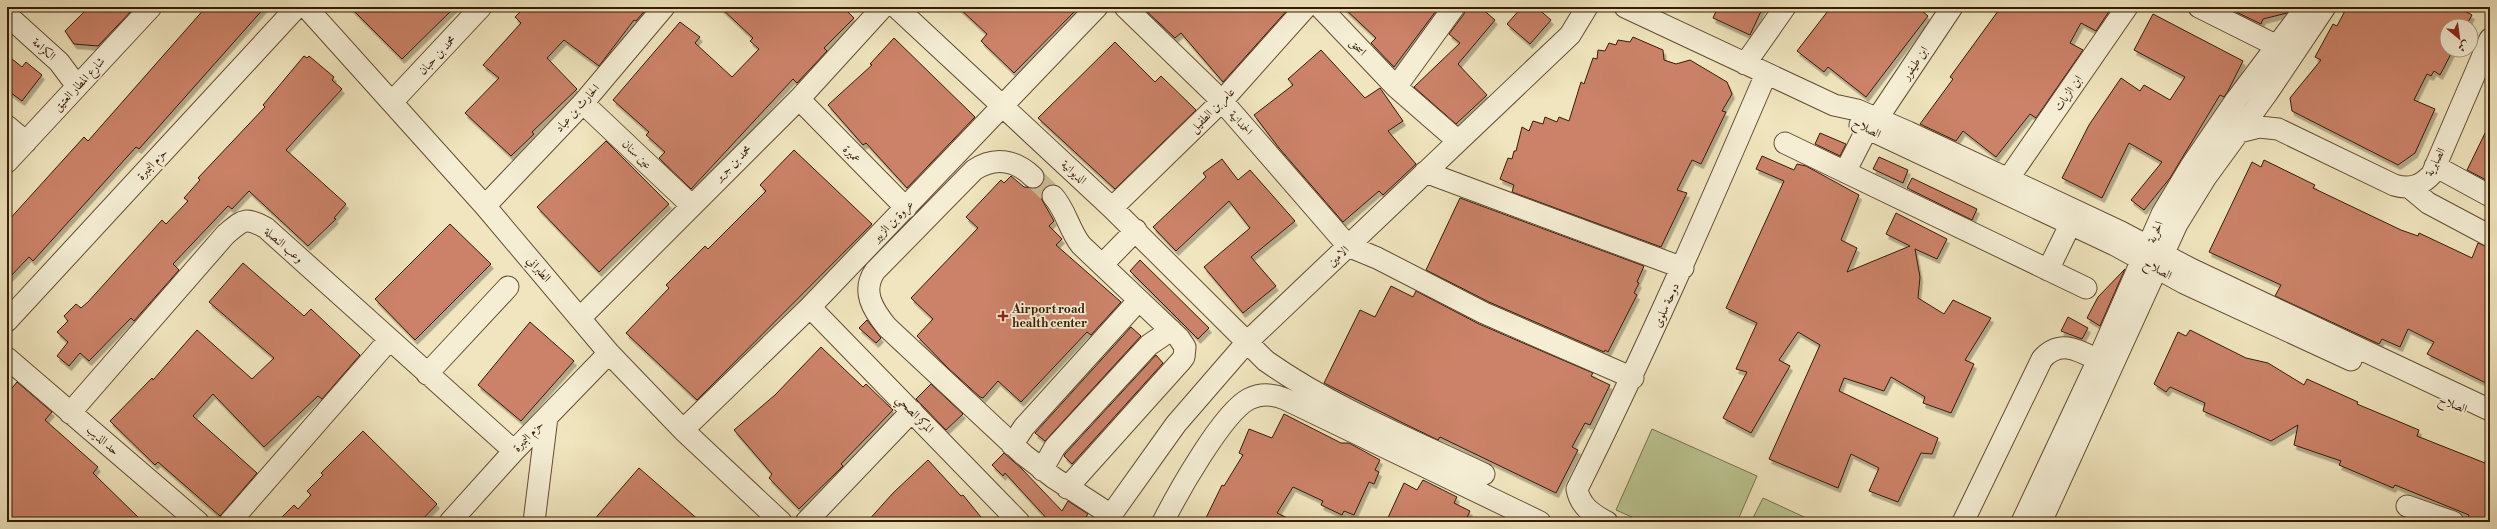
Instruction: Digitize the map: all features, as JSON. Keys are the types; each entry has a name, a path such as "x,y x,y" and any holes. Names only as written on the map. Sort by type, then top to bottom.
{"street":[{"name":"شارع المطار العتيق","path":"7,162 151,7"},
{"name":"حزم البمبرة","path":"7,321 297,7"},
{"name":"الطبراني","path":"306,7 485,206 581,317 609,353 683,430 781,522"},
{"name":"محمد بن حبان","path":"392,102 481,7"},
{"name":"الحارث بن عباد","path":"485,206 583,103 664,7"},
{"name":"محمد بن جرير","path":"581,317 690,205 799,99 883,7"},
{"name":"الديوانية","path":"896,7 1136,230 1266,361 1295,382 1484,474"},
{"name":"عروة بن الزبير","path":"683,430 810,307 1003,108 1097,7"},
{"name":"الحمدانية","path":"1125,7 1222,101 1348,246"},
{"name":"عامر بن الطفيل","path":"1112,208 1222,101 1306,7"},
{"name":"اسحق","path":"1320,7 1396,87 1458,141"},
{"path":"1396,87 1454,7"},
{"name":"الامين","path":"1108,518 1176,424 1247,342 1570,35 1587,7"},
{"name":"الصلاح","path":"1625,7 1834,105 1851,121 1872,124 2008,178 2300,337 2490,419"},
{"path":"1745,64 1785,7"},
{"name":"ابن طيفور","path":"1845,172 1872,124 1952,7"},
{"name":"ابن الزيات","path":"2008,178 2127,7"},
{"path":"2199,7 2277,46"},
{"name":"الحرية","path":"2041,522 2153,257 2162,214 2191,166 2306,7"},
{"name":"الحرية","path":"2022,522 2098,360 2153,257 2177,224 2206,177 2268,92 2324,7"},
{"name":"الكرامة","path":"7,15 59,62 77,86"},
{"name":"الصابرية","path":"2410,188 2426,181 2435,166 2490,39"},
{"name":"دوحة سلوى","path":"1606,522 1584,506 1578,499 1577,490 1633,378 1683,268 1766,74"},
{"path":"2268,92 2270,110 2278,129"},
{"name":"عميرة","path":"799,99 906,208"},
{"name":"عين سنان","path":"583,103 690,205"},
{"name":"الصلاح","path":"1872,124 2070,225 2153,257 2490,410"},
{"path":"7,126 26,142"},
{"path":"2239,132 2259,127 2278,129 2394,185 2410,188 2428,203 2490,236"},
{"path":"1785,143 2086,288"},
{"path":"1030,181 1015,164 994,162 980,166 963,181 875,271 871,276 868,290 875,312 887,327 973,406 1012,445 1042,470 1108,518"},
{"path":"2435,166 2490,196"},
{"path":"1425,172 1683,268"},
{"path":"1049,200 1070,224 1081,245 1171,330 1183,342 1185,347 1184,357 1067,488"},
{"name":"وعب النصلة","path":"70,413 226,234 242,221 252,220 266,228 514,451"},
{"path":"2048,270 2070,225"},
{"path":"1102,265 1136,230"},
{"path":"1348,246 1377,258 1484,313 1633,378"},
{"path":"427,374 508,287"},
{"path":"1012,445 1027,423 1139,300"},
{"name":"المركز الصحي","path":"810,307 1019,522"},
{"path":"1042,470 1055,447 1149,345 1171,330"},
{"path":"230,522 389,340"},
{"path":"1963,522 2042,359 2052,350 2066,347 2072,348 2098,360"},
{"name":"حزم البمبرة","path":"450,522 514,451 609,353"},
{"name":"حد الذيب","path":"7,358 198,522"},
{"path":"1163,522 1199,459 1233,414 1248,399 1266,394 1285,399 1540,522"},
{"path":"806,522 912,411"},
{"path":"534,522 547,417"},
{"path":"2407,506 2453,522"}],"green space":[{"path":"1652,429 1757,476 1737,522 1643,522 1616,510"},
{"path":"1763,498 1815,522 1751,522"}],"building":[{"path":"89,7 135,7 98,46 74,44 65,31"},
{"path":"206,7 265,7 139,149 136,147 33,261 29,257 7,280 7,222 84,137 88,141"},
{"path":"350,7 455,7 402,59"},
{"path":"525,7 648,7 636,21 634,20 599,66 564,40 547,58 577,89 532,132 534,134 511,156 465,113 499,78 483,65 521,23 515,17"},
{"path":"720,7 843,7 854,18 824,48 827,51 797,83 793,79 691,189 659,158 665,152 646,135 649,132 613,100 680,22 700,37 695,43 732,77 759,49 750,41 753,38"},
{"path":"958,7 1079,7 1014,73 981,41 987,34"},
{"path":"1142,7 1290,7 1223,82 1181,33 1175,38"},
{"path":"1343,7 1439,7 1394,67 1371,43 1376,38"},
{"path":"1466,7 1480,7 1495,20 1458,64 1487,95 1456,124 1414,87 1460,43 1449,34 1464,14"},
{"path":"1522,7 1536,7 1551,20 1530,44 1507,24"},
{"path":"1718,7 1763,7 1750,35 1713,18"},
{"path":"1831,7 1917,7 1928,16 1866,97 1828,67 1824,72 1797,51"},
{"path":"2001,7 2112,7 2096,31 2081,23 2070,43 2083,50 2036,118 2030,114 1996,157 1963,131 1956,141 1920,124 1953,79 1950,77"},
{"path":"2226,7 2291,7 2287,13 2263,19 2261,24"},
{"path":"2347,7 2458,7 2472,15 2470,18 2439,18 2439,58 2449,58 2440,75 2434,71 2431,76 2427,74 2414,100 2435,109 2415,153 2398,165 2292,111 2290,98 2321,60 2315,57 2333,24 2337,26"},
{"path":"2153,14 2243,61 2228,91 2224,97 2220,95 2170,178 2144,210 2131,200 2162,162 2129,143 2102,198 2062,178 2089,125 2121,78 2140,91 2144,85 2170,100 2185,77 2134,50"},
{"path":"1633,37 1663,50 1664,60 1676,64 1690,60 1727,82 1732,94 1722,111 1726,112 1701,164 1692,160 1677,190 1687,193 1661,247 1512,192 1514,185 1500,179 1508,158 1512,159 1514,151 1516,151 1522,127 1529,131 1533,121 1543,124 1545,117 1557,122 1559,117 1569,121 1581,82 1584,84 1593,58 1597,59 1598,50 1605,51 1609,43 1616,45 1618,40 1630,42"},
{"path":"894,38 975,117 907,188 866,143 863,145 828,105 872,65 870,64"},
{"path":"1115,42 1155,82 1161,76 1196,110 1115,189 1038,118"},
{"path":"1321,50 1365,98 1380,88 1403,121 1388,131 1416,164 1383,195 1379,191 1343,222 1279,148 1254,115 1293,85 1288,79"},
{"path":"7,55 22,67 26,62 42,75 22,101 7,90"},
{"path":"304,56 307,58 309,56 334,77 332,80 342,89 286,150 346,204 334,218 336,219 308,246 249,191 232,209 228,206 173,264 179,270 134,321 131,318 89,361 80,353 69,366 57,356 68,342 57,332 68,321 64,316 76,304 81,308 88,302 162,220 166,224 188,201 184,198 200,180 198,178 265,107 263,105"},
{"path":"2490,123 2490,182 2467,170"},
{"path":"1820,133 1846,144 1840,156 1815,144"},
{"path":"606,141 669,204 599,272 537,207"},
{"path":"794,150 872,224 697,400 626,333 669,288 666,285 705,246 708,249 766,191 760,185"},
{"path":"1762,156 1794,170 1797,164 1806,166 1859,195 1841,240 1857,248 1847,272 1910,246 1886,234 1896,213 1947,239 1937,259 1915,249 1920,277 1918,298 1944,314 1953,300 1991,318 1965,360 1974,364 1951,413 1923,403 1925,397 1891,377 1884,391 1844,378 1839,391 1938,438 1932,454 1921,453 1898,502 1869,491 1879,468 1851,454 1838,488 1769,459 1820,345 1798,332 1779,360 1790,366 1751,433 1723,418 1747,372 1736,369 1757,323 1726,308 1784,181 1756,169"},
{"path":"1879,157 1908,170 1903,183 1873,169"},
{"path":"1222,159 1238,180 1250,170 1295,221 1251,257 1276,286 1243,313 1204,267 1250,228 1229,201 1176,251 1153,227 1206,177 1203,173"},
{"path":"2264,160 2315,185 2313,188 2401,230 2418,236 2419,233 2472,258 2478,243 2490,248 2490,385 2427,354 2434,342 2408,329 2400,347 2382,339 2379,344 2275,296 2281,285 2209,252 2252,162 2261,167"},
{"path":"1011,176 1024,187 1036,188 1043,183 1046,186 1042,191 1041,198 1054,221 1049,226 1062,239 1056,245 1121,302 1091,335 1087,332 1021,402 998,381 983,398 980,397 948,368 917,336 933,319 911,298 978,228 966,217 1001,180 1004,183"},
{"path":"1912,178 1977,209 1972,220 1907,188"},
{"path":"1460,198 1644,266 1637,282 1639,283 1634,293 1637,295 1608,352 1605,350 1604,352 1489,302 1426,270"},
{"path":"450,224 491,264 415,340 375,299"},
{"path":"1140,260 1209,328 1198,339 1130,271"},
{"path":"243,263 304,316 311,309 360,355 322,399 318,396 264,447 213,394 193,416 257,473 220,516 158,462 155,465 110,421 152,378 153,380 197,330 252,379 274,358 209,302"},
{"path":"2125,269 2100,326 2087,318 2098,297"},
{"path":"1391,286 1413,297 1416,291 1479,324 1593,373 1591,376 1610,385 1590,425 1585,423 1572,447 1578,450 1556,493 1440,437 1438,440 1324,383 1360,310 1375,317"},
{"path":"2068,317 2088,328 2082,339 2061,331"},
{"path":"867,320 881,338 876,343 859,328"},
{"path":"530,322 574,361 521,421 478,385"},
{"path":"1131,327 1141,336 1045,441 1035,433"},
{"path":"2190,330 2246,358 2268,363 2304,385 2307,379 2358,402 2357,404 2419,430 2417,436 2490,465 2490,522 2467,522 2469,515 2395,485 2393,488 2339,465 2341,461 2294,445 2298,425 2271,441 2203,411 2205,403 2170,387 2166,392 2154,384 2178,332 2186,336"},
{"path":"821,347 863,387 866,384 893,410 841,464 843,466 799,509 769,478 772,474 734,430 775,395"},
{"path":"1156,355 1163,363 1072,464 1064,456 1065,454"},
{"path":"17,382 52,412 45,420 98,467 93,473 143,522 7,522 7,394"},
{"path":"931,384 963,414 946,430 916,399"},
{"path":"1284,414 1341,443 1349,443 1380,460 1375,470 1379,472 1374,484 1369,482 1354,515 1344,511 1342,515 1321,505 1323,501 1293,487 1277,513 1296,522 1204,522 1222,485 1224,486 1243,455 1239,453 1249,429 1272,438"},
{"path":"363,431 437,504 420,522 277,522 294,505 298,509 311,495 307,491 323,475 321,473"},
{"path":"1004,453 1022,469 1062,511 1068,501 1088,514 1083,522 1050,522 1005,473 1003,476 992,465"},
{"path":"928,460 961,496 963,495 985,522 867,522 893,493"},
{"path":"639,468 701,522 592,522"},
{"path":"1423,480 1457,497 1454,503 1470,511 1465,522 1386,522 1404,483 1417,490"}],"tunnel":[{"path":"1033,177 1053,196"}],"place":[{"name":"Airport road health center","path":"1003,316"}]}
